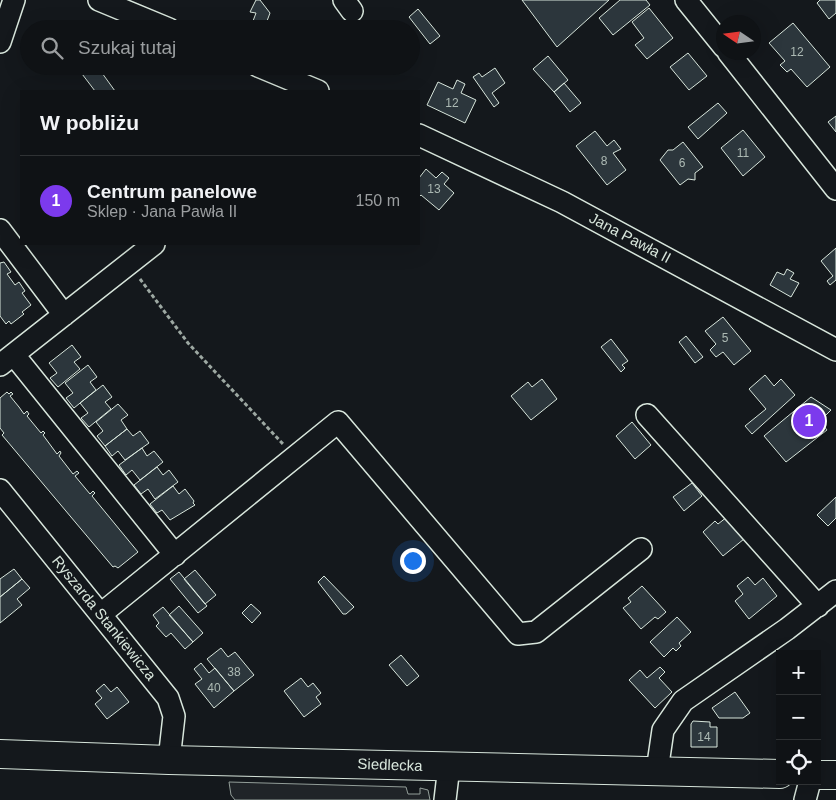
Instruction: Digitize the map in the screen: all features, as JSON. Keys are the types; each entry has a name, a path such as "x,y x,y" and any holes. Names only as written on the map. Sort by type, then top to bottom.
{"main road":[{"name":"Siedlecka","path":"0,754 169,760 776,774"},
{"path":"821,774 836,775"}],"street":[{"path":"0,42 14,0"},
{"path":"99,0 147,20"},
{"path":"686,0 716,37"},
{"path":"734,60 836,189"},
{"path":"280,75 316,90"},
{"name":"Jana Pawła II","path":"420,135 562,202 836,350"},
{"path":"0,230 64,315"},
{"path":"153,245 7,360 175,555"},
{"path":"647,415 818,606"},
{"path":"101,614 338,422 518,634 536,632 640,549"},
{"name":"Ryszarda Stankiewicza","path":"0,490 168,698 174,716 169,760"},
{"path":"657,771 663,730 683,701 818,606 836,591"},
{"path":"445,800 449,766"},
{"path":"805,800 810,785"},
{"path":"812,785 816,800"}],"path":[{"path":"128,264 188,343 295,457"}],"shaded area":[{"path":"229,782 406,787 408,794 420,794 420,788 428,790 430,800 235,800 231,795"}],"building":[{"path":"256,0 260,0 270,13 267,20 253,20 256,13 250,12"},
{"path":"522,0 609,0 557,47"},
{"path":"620,0 646,0 650,5 613,35 599,18"},
{"path":"820,0 836,0 836,13 829,19 817,3"},
{"path":"649,8 673,38 647,59 635,45 644,38 632,22"},
{"path":"418,9 440,36 430,44 420,31 420,20 411,20 409,17"},
{"path":"793,23 830,67 807,87 791,69 787,72 780,65 785,61 769,43"},
{"path":"688,53 707,76 689,90 670,67"},
{"path":"548,56 568,80 554,92 533,69"},
{"path":"495,68 505,83 492,93 499,103 494,107 473,77 479,73 482,77"},
{"path":"83,75 103,75 114,90 94,90"},
{"path":"457,80 465,84 461,93 476,100 465,123 427,105 438,82 453,89"},
{"path":"564,83 581,103 570,112 554,92"},
{"path":"718,103 727,113 698,139 688,127"},
{"path":"836,116 836,132 828,122"},
{"path":"743,130 765,157 743,176 721,148"},
{"path":"595,131 607,146 614,140 621,149 613,153 626,170 607,185 576,146"},
{"path":"683,142 703,167 695,173 695,180 688,179 680,185 660,160 668,150 673,150"},
{"path":"426,169 436,178 442,172 449,178 444,184 454,193 439,210 420,196 420,177"},
{"path":"836,248 836,280 830,285 827,281 833,276 821,261"},
{"path":"4,262 11,272 7,274 15,285 19,282 25,291 22,293 31,305 22,312 24,314 11,324 9,321 6,324 0,316 0,263"},
{"path":"787,269 794,273 790,279 799,283 791,297 770,285 777,272 784,275"},
{"path":"723,317 751,351 734,365 723,352 716,357 710,350 716,344 705,331"},
{"path":"686,336 703,357 695,363 679,342"},
{"path":"611,339 628,361 622,365 625,368 621,372 601,347"},
{"path":"72,345 81,357 74,362 80,369 58,387 50,378 57,373 49,363"},
{"path":"88,365 97,377 90,382 96,390 74,408 66,398 73,393 65,383"},
{"path":"765,375 774,386 781,379 795,395 752,434 745,426 766,409 749,389"},
{"path":"542,379 557,399 531,420 511,396 528,382 532,387"},
{"path":"103,385 112,397 105,402 111,409 89,427 81,418 88,413 80,403"},
{"path":"7,392 13,394 10,396 24,414 27,411 29,414 27,416 41,433 43,431 45,433 43,435 57,454 60,451 59,456 73,474 77,471 79,473 75,476 90,494 93,491 95,493 92,496 138,552 118,568 113,567 2,435 4,433 0,428 0,398"},
{"path":"811,397 831,410 820,421 827,430 786,462 764,436"},
{"path":"118,404 128,415 121,420 127,429 105,446 97,436 103,431 96,422"},
{"path":"632,422 651,445 635,459 616,436"},
{"path":"127,429 133,436 140,431 149,443 125,460 118,451 112,456 105,446"},
{"path":"142,448 147,456 154,451 163,462 140,480 132,470 126,475 119,465"},
{"path":"157,467 163,475 169,470 178,482 155,499 148,489 141,494 134,485"},
{"path":"692,483 702,496 684,511 673,497"},
{"path":"173,486 179,494 185,489 195,505 170,520 162,510 157,513 150,504"},
{"path":"836,497 836,518 828,526 817,515"},
{"path":"727,517 744,539 723,556 703,532 715,521 718,524"},
{"path":"14,569 22,579 0,597 0,579"},
{"path":"195,570 216,595 205,604 184,579"},
{"path":"179,572 207,606 198,613 170,579"},
{"path":"324,576 354,607 346,614 343,614 318,582"},
{"path":"748,577 755,585 763,578 777,596 749,619 735,601 743,594 737,586"},
{"path":"22,579 30,588 17,599 22,605 0,623 0,597"},
{"path":"642,586 666,612 658,619 655,617 641,629 623,608 631,602 628,598"},
{"path":"251,604 261,613 252,623 242,613"},
{"path":"179,606 203,633 193,642 169,615"},
{"path":"163,607 193,642 185,649 171,633 166,637 156,626 159,623 153,615"},
{"path":"677,617 691,632 679,643 681,646 676,651 673,648 664,657 650,642"},
{"path":"221,648 228,657 235,652 254,675 234,691 207,659"},
{"path":"401,655 419,676 407,686 389,665"},
{"path":"201,663 209,673 215,668 234,691 214,708 195,684 202,679 194,669"},
{"path":"660,667 665,672 659,678 672,692 655,708 629,680 640,670 647,678"},
{"path":"301,678 308,687 313,683 321,693 316,697 321,704 304,717 284,691"},
{"path":"104,684 111,692 117,687 129,702 107,719 95,704 102,698 96,691"},
{"path":"735,692 750,713 743,718 719,718 712,708"},
{"path":"693,721 710,722 710,727 717,727 717,747 691,747 691,724"}],"place":[{"name":"Centrum panelowe","path":"809,421"}]}
